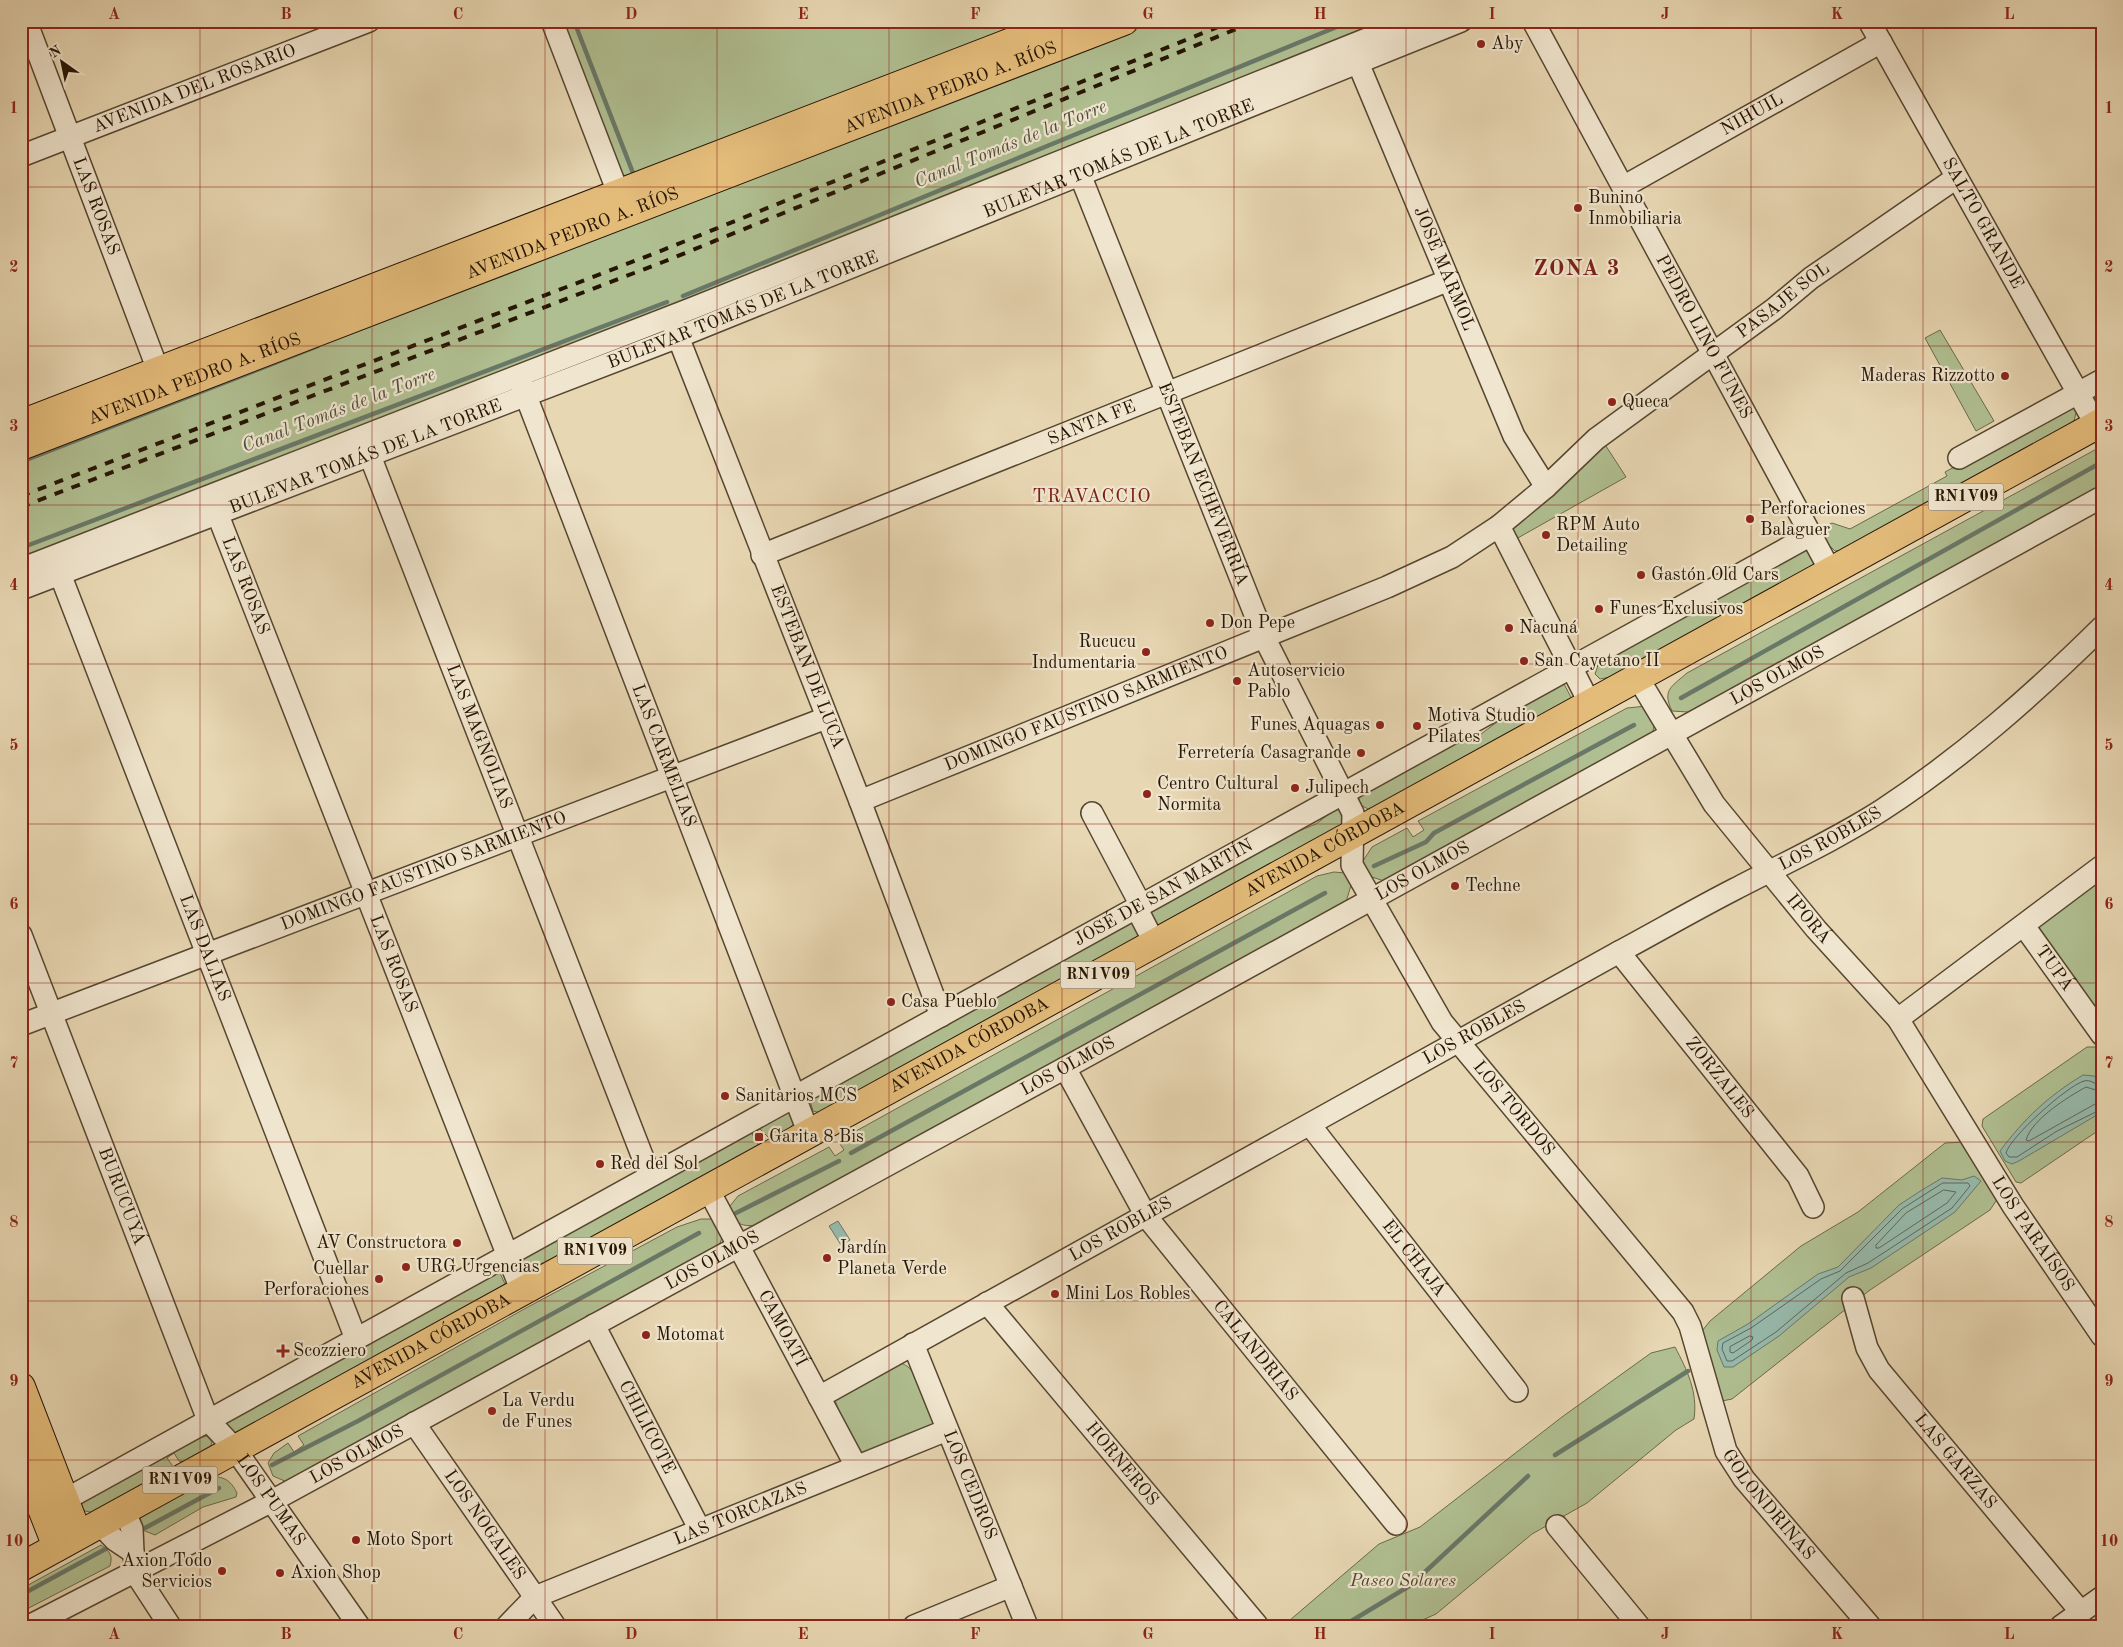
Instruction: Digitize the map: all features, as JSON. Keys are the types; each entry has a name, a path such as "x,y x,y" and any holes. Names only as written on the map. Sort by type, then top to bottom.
{"main road":[{"name":"AVENIDA PEDRO A. RÍOS","path":"622,204 1066,21"},
{"name":"AVENIDA PEDRO A. RÍOS","path":"21,424 162,380 622,204 1124,21"},
{"name":"AVENIDA PEDRO A. RÍOS","path":"21,446 162,380"},
{"name":"AVENIDA CÓRDOBA","path":"21,1567 2099,424"},
{"path":"21,1387 54,1505"},
{"path":"21,1455 54,1505 78,1535"}],"street":[{"name":"LAS ROSAS","path":"26,21 162,380"},
{"name":"AVENIDA DEL ROSARIO","path":"21,156 369,21"},
{"path":"552,21 622,204"},
{"name":"BULEVAR TOMÁS DE LA TORRE","path":"1355,55 1412,21"},
{"name":"BULEVAR TOMÁS DE LA TORRE","path":"21,590 57,566 522,385 670,317 1077,166 1355,55 1462,21"},
{"name":"PEDRO LINO FUNES","path":"1533,21 1831,572"},
{"name":"SALTO GRANDE","path":"1869,21 2078,393 2099,424"},
{"name":"NIHUIL","path":"1622,187 1881,42"},
{"name":"JOSÉ MÁRMOL","path":"1355,55 1514,436 1546,487"},
{"name":"BULEVAR TOMÁS DE LA TORRE","path":"522,385 678,337 1077,166"},
{"name":"ESTEBAN ECHEVERRÍA","path":"1077,166 1264,637 1353,813 1352,836"},
{"name":"PASAJE SOL","path":"1546,487 1596,439 1774,309 1811,278 1956,178"},
{"name":"SANTA FE","path":"762,555 1449,280"},
{"name":"ESTEBAN DE LUCA","path":"670,317 860,801 941,1016"},
{"path":"1959,458 2102,380"},
{"name":"LAS CARMELIAS","path":"522,385 809,1134"},
{"name":"LAS MAGNOLIAS","path":"366,446 650,1176"},
{"name":"DOMINGO FAUSTINO SARMIENTO","path":"860,801 1387,587 1452,557 1499,526 1546,487"},
{"name":"LOS OLMOS","path":"29,1626 134,1561 272,1501 739,1247 2102,497"},
{"name":"LAS ROSAS","path":"214,504 522,1292"},
{"path":"1499,526 1590,704"},
{"name":"JOSÉ DE SAN MARTÍN","path":"54,1505 1811,535"},
{"name":"BULEVAR TOMÁS DE LA TORRE","path":"21,569 57,566"},
{"name":"LAS DALIAS","path":"57,566 356,1339"},
{"name":"LOS ROBLES","path":"819,1396 1619,952 1811,851 1881,810 1947,765 2007,717 2102,627"},
{"name":"IPORÁ","path":"1638,678 1714,804 1768,873 1898,1019 1983,1156"},
{"name":"DOMINGO FAUSTINO SARMIENTO","path":"21,1025 826,718"},
{"path":"1092,813 1137,898 1138,907 1155,944"},
{"name":"LOS TORDOS","path":"1352,836 1352,865 1442,1022 1683,1312 1690,1326 1701,1364"},
{"path":"1898,1019 2102,866"},
{"name":"TUPÁ","path":"2024,926 2102,1035"},
{"name":"BURUCUYÁ","path":"21,935 208,1420 235,1449"},
{"name":"ZORZALES","path":"1619,952 1798,1176 1812,1207"},
{"name":"CALANDRIAS","path":"1065,1068 1146,1216 1396,1524"},
{"name":"EL CHAJÁ","path":"1310,1125 1517,1391"},
{"name":"LOS PARAÍSOS","path":"1983,1156 2064,1284 2102,1336"},
{"name":"CAMOATÍ","path":"708,1189 856,1466"},
{"name":"LAS GARZAS","path":"1853,1298 1867,1348 1879,1370 2081,1612"},
{"name":"HORNEROS","path":"987,1304 1257,1625"},
{"name":"CHILICOTE","path":"594,1325 700,1530"},
{"name":"LOS CEDROS","path":"913,1344 1027,1626"},
{"name":"GOLONDRINAS","path":"1701,1364 1726,1452 1744,1479 1870,1626"},
{"name":"LOS NOGALES","path":"414,1423 555,1626"},
{"name":"LAS TORCAZAS","path":"535,1597 947,1430"},
{"name":"LOS PUMAS","path":"235,1449 359,1626"},
{"path":"124,1510 132,1529 134,1561 138,1577 170,1626"},
{"path":"1557,1526 1639,1626"},
{"path":"78,1535 114,1540 134,1561"},
{"path":"914,1626 1010,1586"},
{"path":"507,1626 535,1597"},
{"path":"2061,1626 2102,1597"}],"green space":[{"path":"552,21 1412,21 21,569 21,424 618,194"},
{"path":"1940,330 1994,421 1976,431 1925,338"},
{"path":"2066,407 2074,407 2076,413 2074,421 2060,431 1846,550 1835,551 1825,541 1820,529 1832,523 1850,529 1947,476 1945,472"},
{"path":"1604,443 1626,477 1516,539 1511,530"},
{"path":"2102,446 2102,488 1688,712 1672,711 1668,693 1687,673"},
{"path":"1809,550 1815,563 1800,574 1615,676 1600,679 1595,674 1598,665 1798,553"},
{"path":"1564,684 1572,699 1382,804 1368,809 1359,804 1359,795 1464,737 1477,737 1497,722 1500,716"},
{"path":"1647,706 1655,718 1653,732 1387,882 1369,876 1363,861 1372,847 1407,828 1413,837 1424,830 1418,821 1627,708"},
{"path":"1338,807 1346,819 1338,828 1157,928 1149,910 1279,839 1316,824"},
{"path":"1334,872 1345,873 1352,882 1346,902 764,1224 746,1225 734,1219 730,1206 738,1196 829,1147 835,1156 844,1150 838,1141 1317,876"},
{"path":"2102,878 2102,1025 2038,929 2043,921"},
{"path":"1132,921 1141,938 821,1113 813,1111 810,1101 816,1093"},
{"path":"2087,1047 2097,1047 2102,1053 2102,1128 2021,1183 2016,1182 1982,1126 1983,1119"},
{"path":"786,1111 793,1115 794,1123 787,1131 771,1140 760,1129 752,1134 758,1143 757,1147 574,1248 524,1272 520,1258"},
{"path":"1964,1142 1998,1198 1990,1210 1870,1290 1732,1399 1722,1401 1717,1391 1712,1363 1702,1331 1710,1321 1801,1246 1858,1212 1945,1143"},
{"path":"701,1219 713,1219 722,1238 718,1248 287,1482 273,1476 268,1463 274,1453 288,1443 294,1452 304,1445 298,1436 526,1308 677,1227"},
{"path":"492,1273 500,1273 505,1284 495,1291 243,1431 231,1434 225,1425 229,1416"},
{"name":"Paseo Solares","path":"1675,1347 1693,1390 1694,1419 1676,1430 1587,1503 1532,1534 1436,1614 1409,1626 1283,1626 1379,1544 1420,1527 1562,1417 1651,1353"},
{"path":"901,1363 914,1373 935,1422 933,1427 864,1456 852,1448 835,1400"},
{"path":"207,1436 212,1442 210,1448 185,1462 179,1461 174,1453 167,1458 172,1465 172,1470 95,1513 80,1510 80,1500 159,1456 179,1449 195,1439"},
{"path":"209,1476 223,1478 229,1482 237,1493 236,1497 203,1507 155,1535 140,1529 138,1520 150,1506"},
{"path":"101,1545 110,1554 110,1566 21,1612 21,1589"}],"water":[{"path":"2083,1075 2094,1076 2102,1083 2102,1112 2019,1161 2012,1164 2005,1161 2000,1151 2018,1128 2048,1100"},
{"path":"1974,1176 1981,1181 1955,1212 1871,1268 1849,1277 1779,1336 1733,1367 1724,1367 1717,1350 1718,1341 1748,1324 1818,1274 1838,1267 1899,1205 1922,1190 1942,1178 1962,1180"},
{"path":"838,1221 850,1240 841,1245 829,1226"}],"waterway":[{"path":"574,21 633,173"},
{"path":"1131,29 1152,21"},
{"name":"Canal Tomás de la Torre","path":"683,296 1351,21"},
{"name":"Canal Tomás de la Torre","path":"21,548 667,302"},
{"path":"21,462 318,346"},
{"path":"1681,698 2102,462"},
{"path":"1374,866 1426,842 1434,833 1634,725"},
{"path":"851,1153 1325,893"},
{"path":"736,1213 839,1161"},
{"path":"272,1465 358,1421 699,1233"},
{"path":"1555,1455 1688,1371"},
{"path":"1343,1626 1411,1585 1528,1476"},
{"path":"145,1528 219,1488"},
{"path":"21,1595 111,1546"}],"railway":[{"path":"21,496 658,252 1233,21"},
{"path":"21,507 663,262 1256,21"}],"place":[{"name":"Aby","path":"1481,44"},
{"name":"Bunino Inmobiliaria","path":"1578,208"},
{"name":"Maderas Rizzotto","path":"2005,376"},
{"name":"Queca","path":"1612,402"},
{"name":"Perforaciones Balaguer","path":"1750,519"},
{"name":"RPM Auto Detailing","path":"1546,535"},
{"name":"Gastón Old Cars","path":"1641,575"},
{"name":"Funes Exclusivos","path":"1599,609"},
{"name":"Don Pepe","path":"1210,623"},
{"name":"Nacuná","path":"1509,628"},
{"name":"Rucucu Indumentaria","path":"1146,652"},
{"name":"San Cayetano II","path":"1524,661"},
{"name":"Autoservicio Pablo","path":"1237,681"},
{"name":"Funes Aquagas","path":"1380,725"},
{"name":"Motiva Studio Pilates","path":"1417,726"},
{"name":"Ferretería Casagrande","path":"1361,753"},
{"name":"Julipech","path":"1295,788"},
{"name":"Centro Cultural Normita","path":"1147,794"},
{"name":"Techne","path":"1455,886"},
{"name":"Casa Pueblo","path":"891,1002"},
{"name":"Sanitarios MCS","path":"725,1096"},
{"name":"Garita 8 Bis","path":"759,1137"},
{"name":"Red del Sol","path":"600,1164"},
{"name":"AV Constructora","path":"457,1243"},
{"name":"Jardín Planeta Verde","path":"827,1258"},
{"name":"URG Urgencias","path":"406,1267"},
{"name":"Cuellar Perforaciones","path":"379,1279"},
{"name":"Mini Los Robles","path":"1055,1294"},
{"name":"Motomat","path":"646,1335"},
{"name":"Scozziero","path":"283,1351"},
{"name":"La Verdu de Funes","path":"492,1411"},
{"name":"Moto Sport","path":"356,1540"},
{"name":"Axion Todo Servicios","path":"222,1571"},
{"name":"Axion Shop","path":"280,1573"}],"district":[{"name":"ZONA 3","path":"1577,269"},
{"name":"TRAVACCIO","path":"1092,497"}]}
